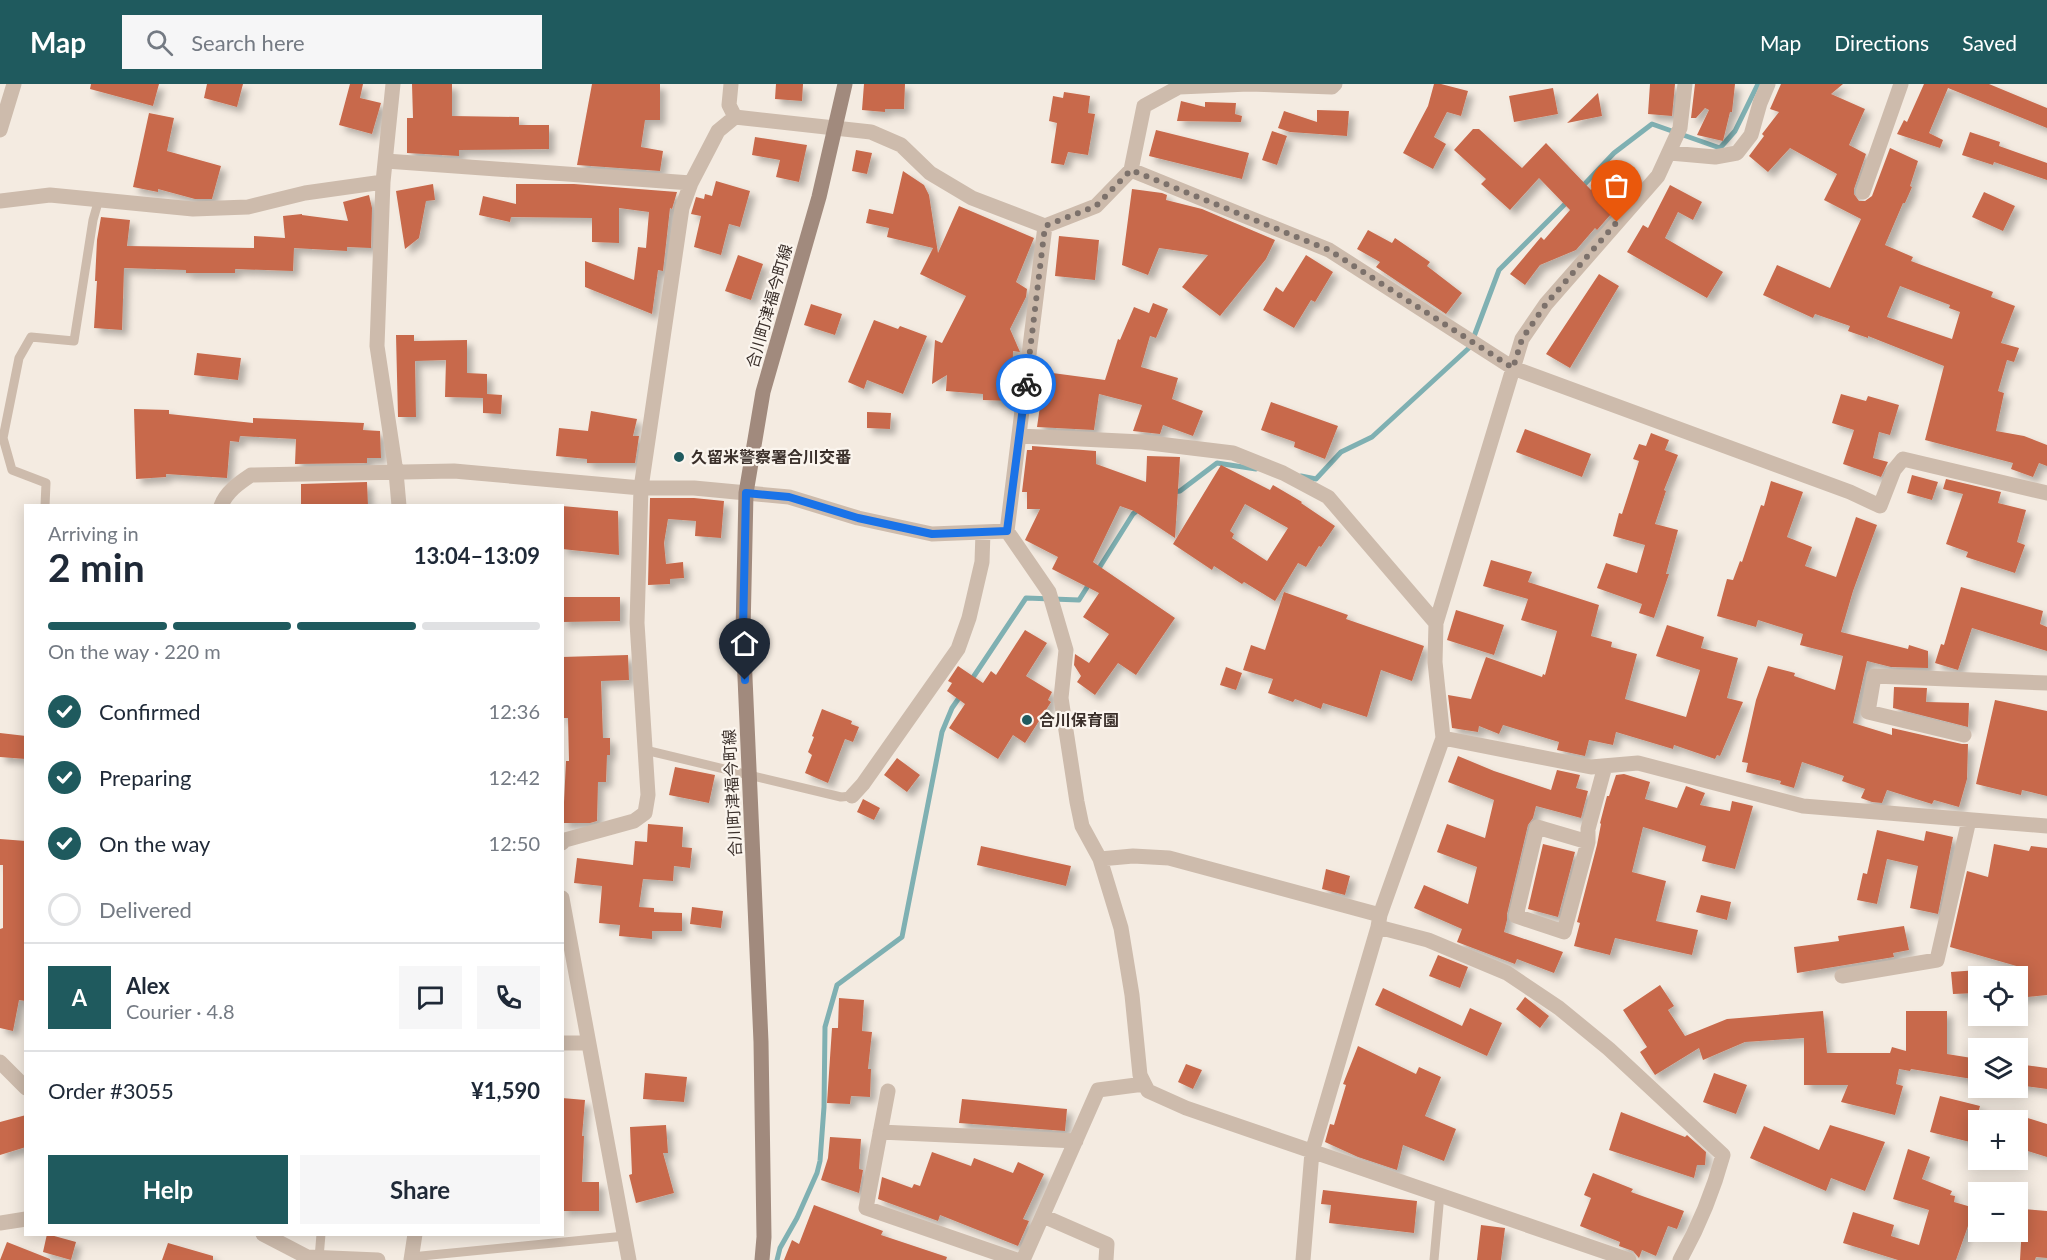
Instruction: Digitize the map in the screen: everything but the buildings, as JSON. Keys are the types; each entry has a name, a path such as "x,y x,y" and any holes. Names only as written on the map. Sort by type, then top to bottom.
{"street":[{"path":"0,130 14,84"},
{"path":"393,84 383,182 377,346 399,504"},
{"path":"731,84 729,105 735,117"},
{"name":"合川町津福今町線","path":"762,1260 761,1042 743,632 746,493 763,392 804,252 836,129 845,84"},
{"path":"564,841 634,821 645,813 648,795 637,623 641,488 682,208 691,183 718,131 735,117 871,132 901,145 930,173 972,198 1045,226 1096,206 1131,170 1144,106 1179,85 1249,84 1332,87 1335,84"},
{"path":"1303,1260 1312,1152 1379,921 1443,738 1435,662 1436,623 1522,339 1546,304 1658,176 1680,128 1685,84"},
{"path":"1670,153 1715,157 1737,153 1751,135 1768,84"},
{"path":"1863,192 1901,84"},
{"path":"386,161 691,183"},
{"path":"1131,170 1329,250 1513,368 1850,492 1880,506 1894,470 1903,459 2047,493"},
{"path":"0,201 50,195 193,208 248,207 305,193 383,182"},
{"path":"1045,226 1007,531 1049,592 1066,650 1062,698 1082,826 1100,859 1121,928 1132,995 1140,1075 1144,1084 1148,1091 1185,1108 1629,1260"},
{"path":"1020,436 1142,442 1233,453 1283,473 1328,497 1436,623"},
{"path":"222,504 224,498 239,483 251,475 454,471 641,488 694,488 789,497 858,518 932,534 1007,531"},
{"path":"852,796 863,784 958,649 969,618 982,562 983,532"},
{"path":"1964,735 1868,712 1874,676 2047,683"},
{"path":"1443,738 1591,767 1638,763 1803,806 2047,826"},
{"path":"1587,842 1537,827 1516,916 1564,932 1587,842 1588,829 1605,766"},
{"path":"1842,976 1937,960 1969,820"},
{"path":"1100,859 1133,856 1169,858 1379,921 1508,973 1559,1008 1609,1050 1723,1155 1714,1186 1695,1233 1680,1260"},
{"path":"564,908 629,1260"},
{"path":"564,1043 590,1043"},
{"path":"0,1062 24,1086"},
{"path":"1023,1260 1098,1090 1144,1084"},
{"path":"888,1091 866,1208 1017,1260"},
{"path":"880,1132 1076,1142"},
{"path":"1042,1216 1107,1244 1106,1260"},
{"path":"0,1223 24,1219"},
{"path":"266,1236 309,1258 378,1260"},
{"path":"411,1258 415,1236"}],"lane":[{"path":"45,504 46,483 12,470 3,438 20,358 31,337 74,341 93,220 99,199"},
{"path":"645,750 841,797 852,796"},
{"path":"1434,1260 1440,1194"},
{"path":"309,1258 320,1236"},
{"path":"411,1258 625,1236"}],"waterway":[{"path":"1580,189 1614,153 1652,124 1720,148 1735,131 1758,84"},
{"path":"1301,476 1316,479 1341,452 1372,437 1470,347 1499,270 1569,200"},
{"path":"1173,492 1180,491 1217,463 1256,469"},
{"path":"1096,573 1133,514 1139,509"},
{"path":"970,682 1026,598 1079,600 1091,581"},
{"path":"777,1260 780,1248 797,1218 820,1161 824,1107 825,1027 837,985 902,937 942,732 952,708 961,695"}],"way so far":[{"path":"1026,384 1045,226 1096,206 1131,170 1329,250 1513,368 1522,339 1546,304 1617,222"}],"place":[{"name":"久留米警察署合川交番","path":"679,457"},
{"name":"合川保育園","path":"1027,720"}],"route":[{"path":"745,680 743,632 746,493 789,497 858,518 932,534 1007,531 1026,384"}]}
